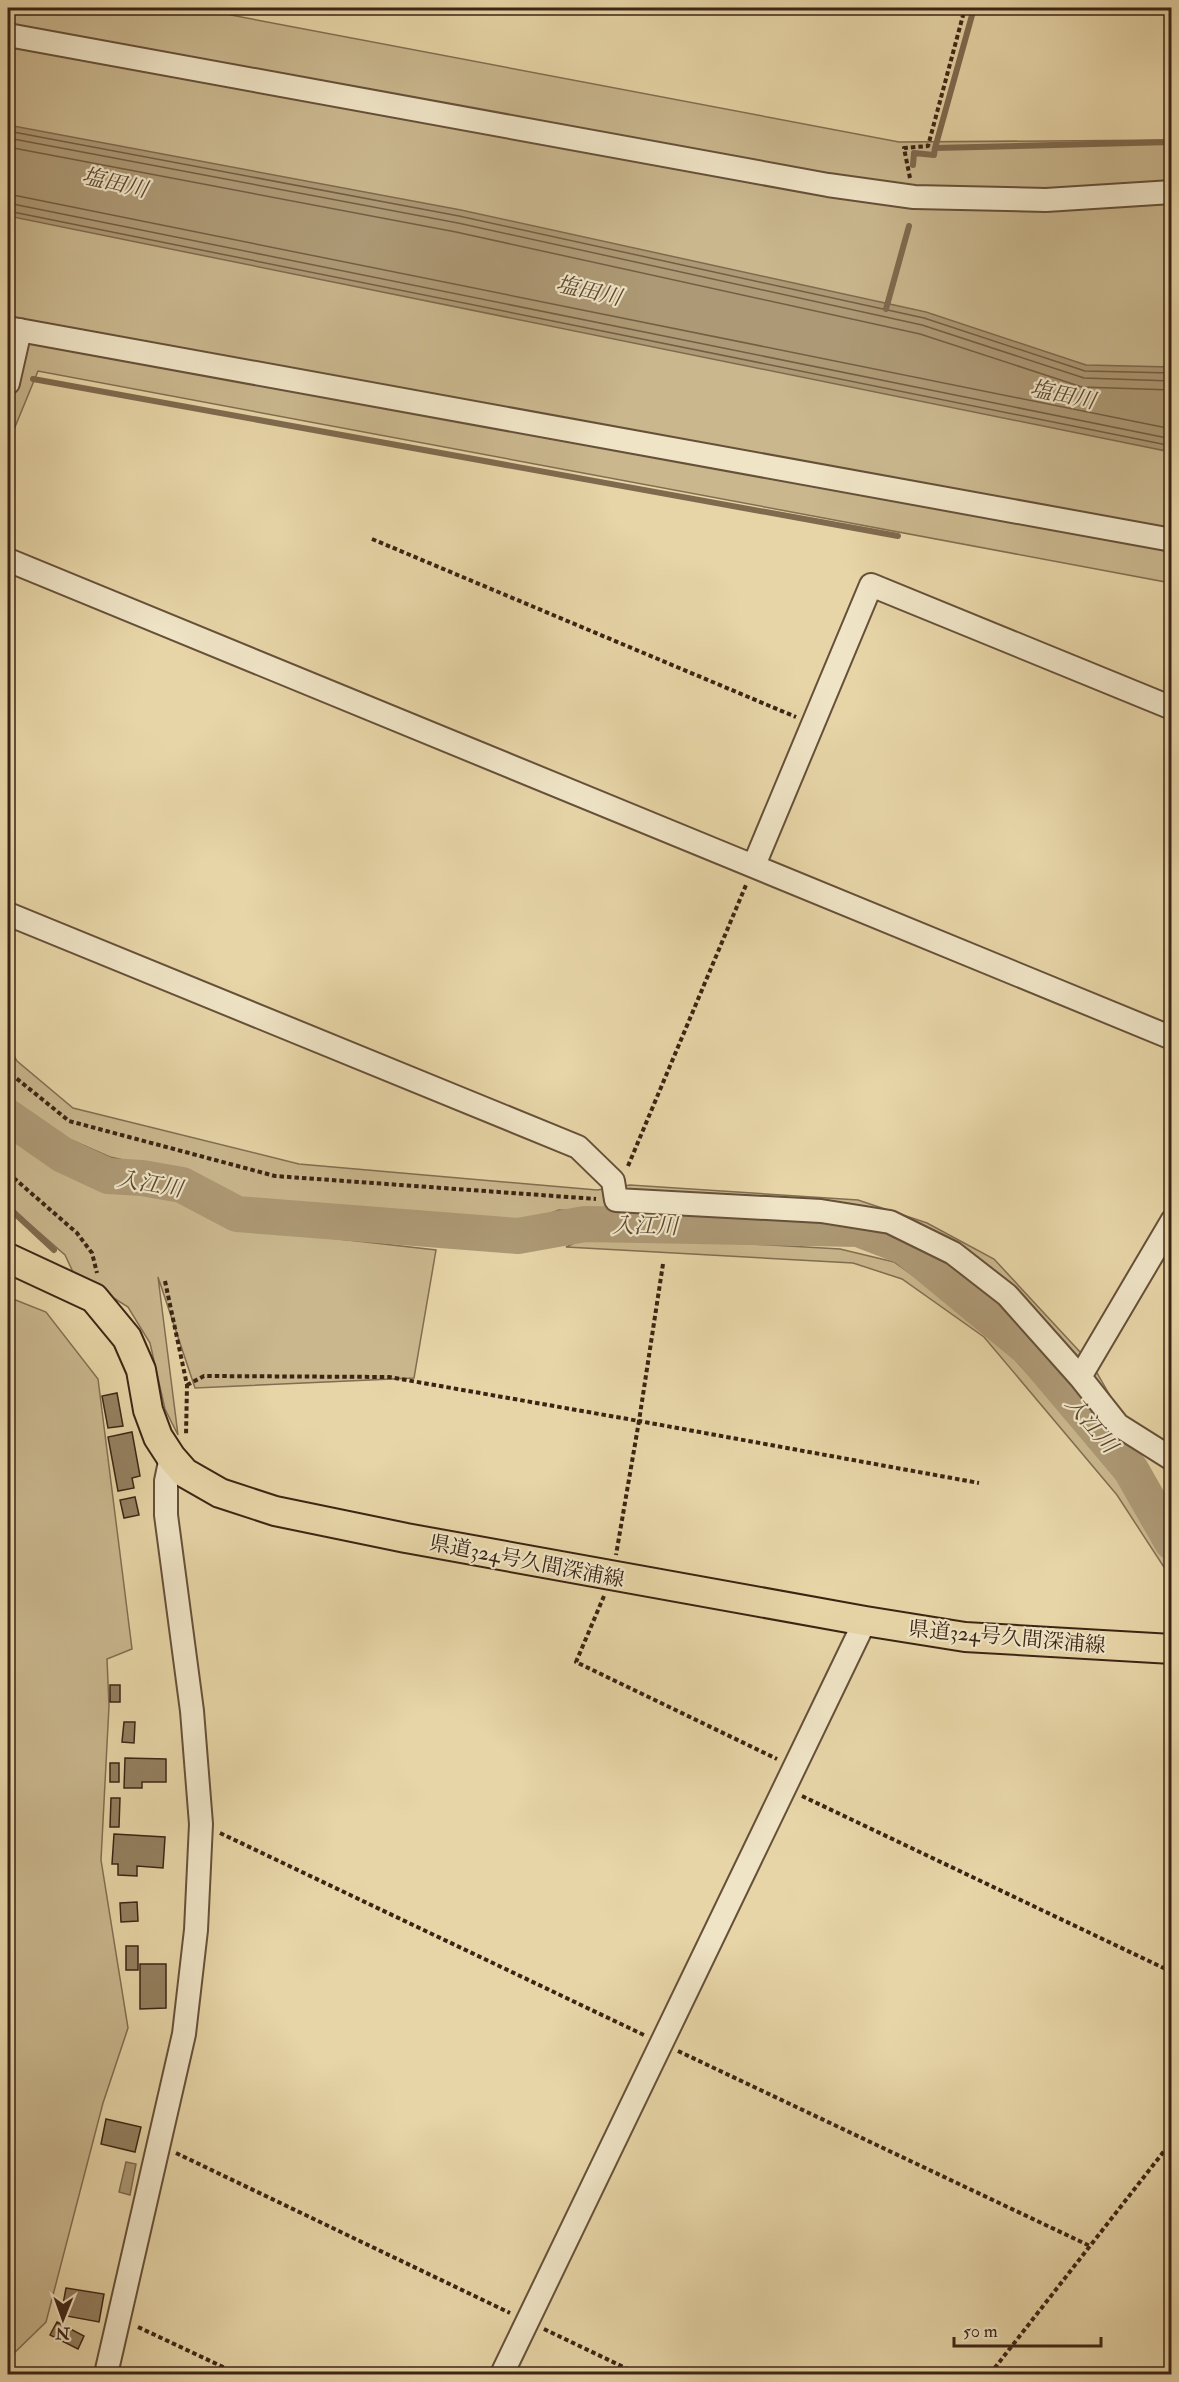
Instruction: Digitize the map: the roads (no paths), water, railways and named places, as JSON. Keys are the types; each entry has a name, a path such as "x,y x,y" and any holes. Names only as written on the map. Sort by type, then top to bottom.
{"main road":[{"name":"県道324号久間深浦線","path":"8,1258 94,1298 127,1338 141,1370 148,1410 158,1437 178,1465 220,1493 275,1511 612,1577 865,1621 964,1637 1172,1649"}],"street":[{"path":"8,35 828,185 914,197 1046,200 1172,192"},
{"path":"8,383 14,329 1172,540"},
{"path":"8,560 1172,1038"},
{"path":"754,865 871,585 1172,708"},
{"path":"8,914 578,1147 613,1181 616,1200 821,1211 890,1222 953,1253 1007,1295 1080,1377 1118,1425 1172,1459"},
{"path":"1080,1377 1172,1221"},
{"path":"106,2374 184,2034 196,1930 201,1824 192,1711 166,1515 166,1481 178,1465"},
{"path":"502,2374 865,1621"}],"water":[{"name":"塩田川","path":"8,125 461,210 926,312 1086,365 1171,367 1171,452 8,216"},
{"path":"126,2162 136,2164 130,2195 119,2192"}],"waterway":[{"path":"935,148 974,8"},
{"path":"913,165 914,153 934,155 935,148 1172,142"},
{"path":"886,309 909,226"},
{"path":"33,379 898,536"},
{"name":"入江川","path":"8,1117 63,1155 108,1176 142,1178 182,1185 237,1214 518,1236 585,1224 858,1229 905,1247 1030,1350 1131,1470 1172,1542"},
{"path":"8,1207 54,1250"}]}
